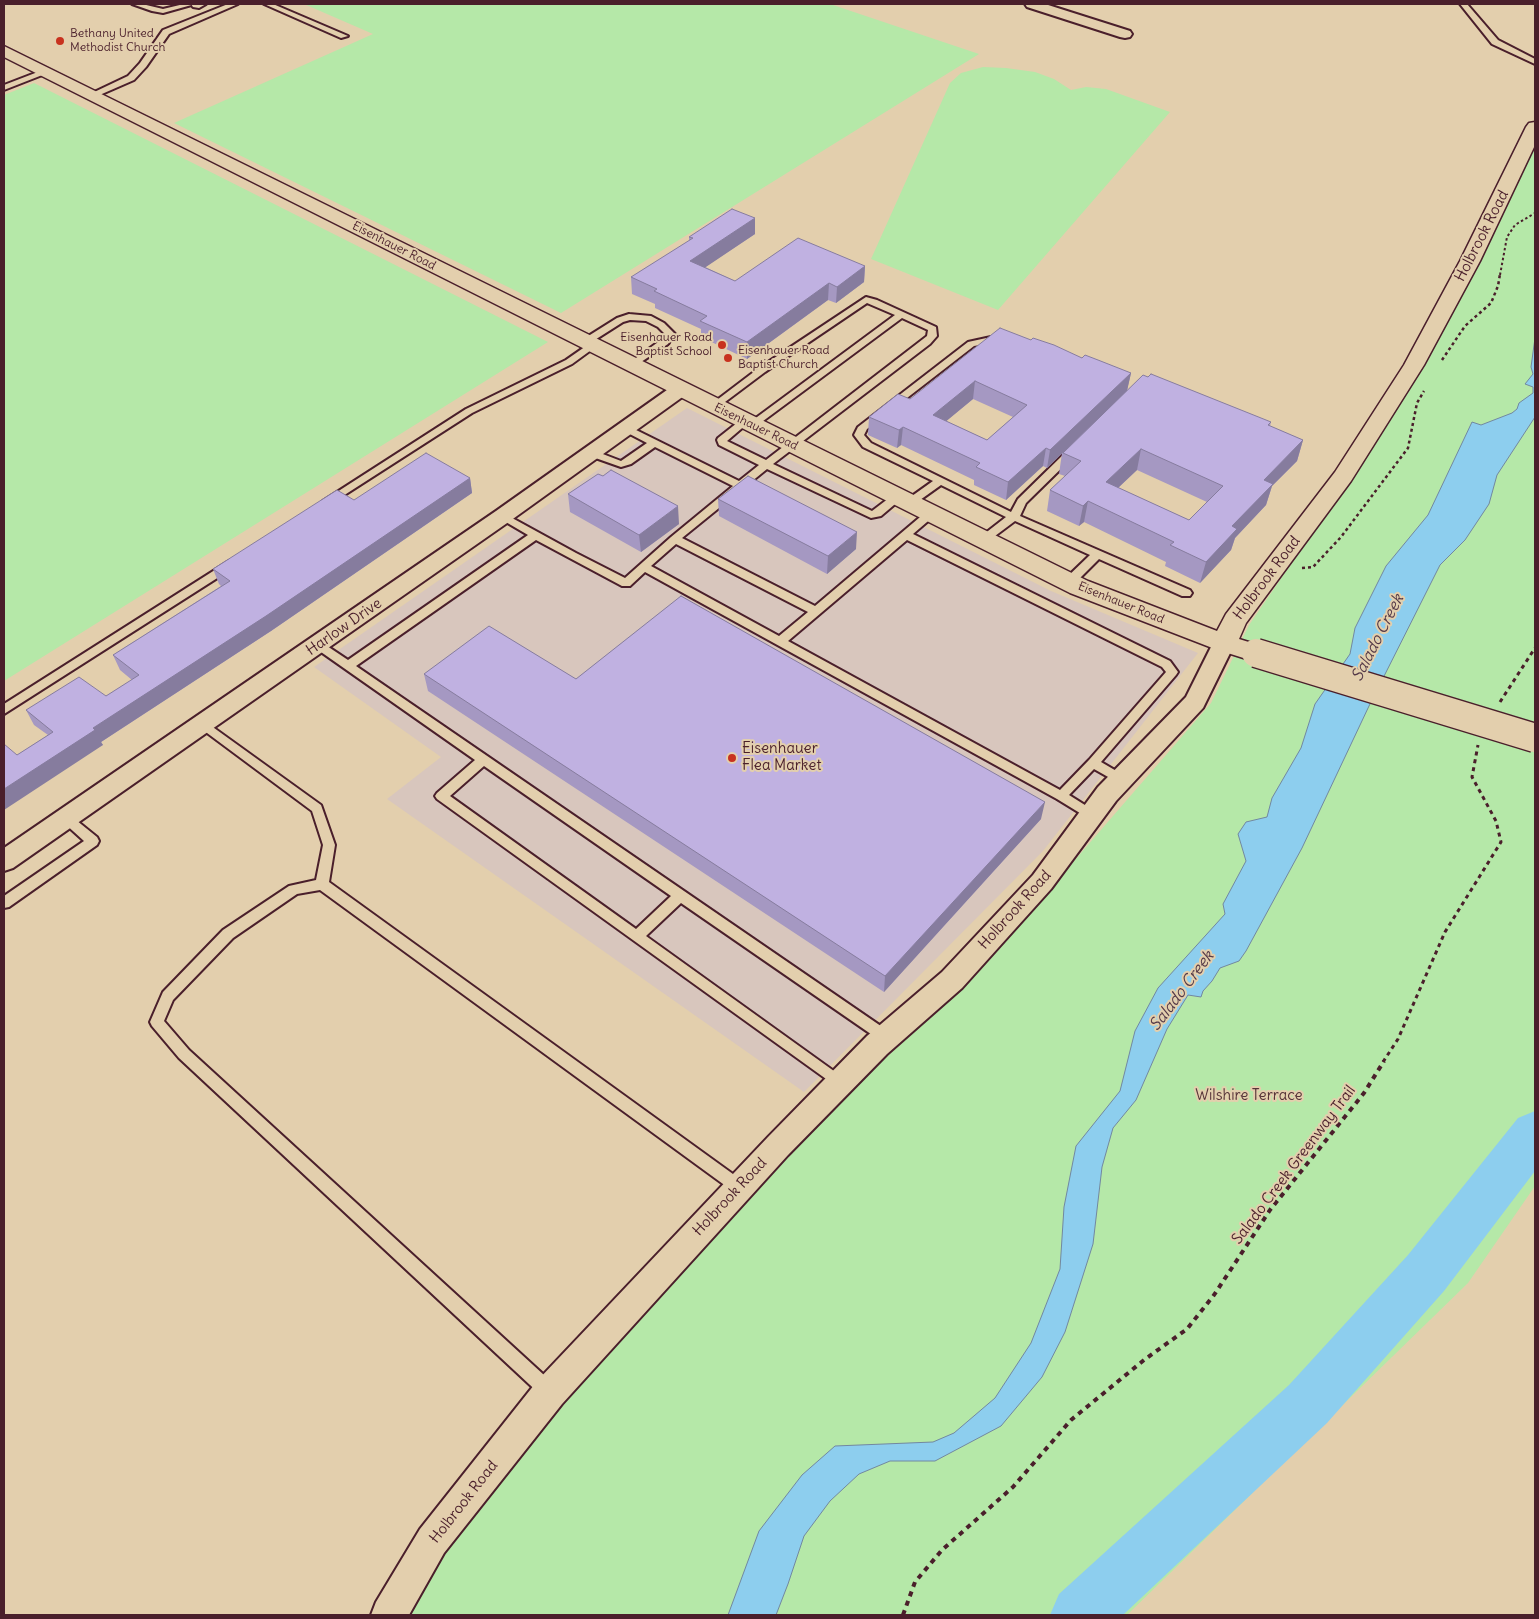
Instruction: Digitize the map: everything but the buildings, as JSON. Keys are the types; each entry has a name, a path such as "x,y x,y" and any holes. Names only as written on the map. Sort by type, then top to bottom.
{"main road":[{"name":"Eisenhauer Road","path":"4,51 1068,582 1132,609 1224,643 1535,738"},
{"name":"Holbrook Road","path":"1224,643 1235,620 1343,476 1414,365 1470,261 1535,127"}],"street":[{"path":"1036,4 1125,34"},
{"name":"Harlow Drive","path":"4,861 503,516 681,389"},
{"name":"Holbrook Road","path":"389,1615 432,1541 550,1392 738,1187 886,1037 952,980 1042,882 1121,779 1195,702 1224,643"}],"lane":[{"path":"136,4 163,11 191,4"},
{"path":"92,95 131,78 143,65 166,32 234,4"},
{"path":"268,4 344,36"},
{"path":"1463,4 1494,42 1535,62"},
{"path":"4,88 46,72"},
{"path":"503,516 572,556 626,583 675,539 791,444 927,342 932,336 933,329 866,300 859,303 714,406"},
{"path":"902,314 749,423 722,440 723,443 871,515 877,514 940,481"},
{"path":"318,508 469,411 569,362 589,343 620,320 640,316 661,324 670,334 665,342 632,365"},
{"path":"1007,343 991,340 971,344 863,426 859,435 867,445 1014,517 1186,593"},
{"path":"626,428 741,486"},
{"path":"983,540 1014,517 1022,502 1084,441"},
{"path":"592,453 621,464 627,462 655,442"},
{"path":"779,642 930,514"},
{"path":"348,666 536,535"},
{"path":"906,535 1166,664 1172,672 1093,763 1061,796"},
{"path":"675,539 815,611"},
{"path":"1068,582 1097,554"},
{"path":"4,710 235,561"},
{"path":"644,567 1061,796 1092,815"},
{"path":"317,645 886,1037"},
{"path":"203,724 317,808 329,845 322,884"},
{"path":"483,760 441,796 840,1083"},
{"path":"1093,763 1121,779"},
{"path":"4,903 93,841 67,819"},
{"path":"550,1392 192,1061 157,1022 168,996 228,934 294,890 322,884 738,1187"},
{"path":"637,937 680,895"}],"path":[{"path":"1439,366 1465,326 1491,303 1498,286 1507,238 1515,226 1535,213"},
{"path":"1272,572 1313,567 1341,537 1408,448 1417,403 1426,388"},
{"path":"1497,707 1535,648"},
{"name":"Salado Creek Greenway Trail","path":"903,1615 915,1582 942,1550 1013,1487 1071,1420 1144,1360 1187,1329 1214,1295 1270,1210 1364,1093 1398,1039 1445,932 1501,842 1496,821 1472,777 1479,742"}],"shaded area":[{"path":"687,408 1051,591 1198,653 1043,851 804,1092 387,799 441,757 314,667"}],"green space":[{"path":"304,4 830,4 979,54 561,313 174,123 373,34"},
{"path":"983,67 1035,72 1054,79 1071,90 1086,87 1106,89 1170,112 998,310 871,259 950,83 961,73"},
{"path":"34,83 548,342 4,681 4,95"},
{"name":"Wilshire Terrace","path":"1535,144 1535,1186 1468,1283 1127,1615 407,1615 447,1544 534,1434 817,1120 969,982 1211,703 1249,625 1337,497 1442,331"}],"water":[{"name":"Salado Creek","path":"1535,338 1535,417 1497,475 1489,504 1465,540 1440,565 1369,706 1302,848 1246,951 1239,961 1220,968 1203,991 1201,997 1188,995 1167,1029 1136,1100 1113,1128 1102,1167 1093,1244 1065,1332 1042,1377 1001,1426 935,1461 890,1461 859,1474 830,1501 804,1536 776,1615 728,1615 759,1531 802,1475 835,1446 933,1442 954,1433 995,1398 1031,1343 1060,1269 1064,1207 1076,1146 1120,1091 1135,1031 1158,988 1225,914 1223,904 1246,861 1238,834 1246,822 1267,817 1272,798 1301,748 1315,704 1350,654 1355,628 1386,566 1428,515 1472,422 1481,425 1512,413 1517,409 1519,403 1533,393 1533,387 1525,384 1533,374 1531,367"}],"waterway":[{"path":"1080,1615 1308,1404 1426,1273 1535,1133"}],"place":[{"name":"Bethany United Methodist Church","path":"60,41"},
{"name":"Eisenhauer Road Baptist School","path":"722,345"},
{"name":"Eisenhauer Road Baptist Church","path":"728,358"},
{"name":"Eisenhauer Flea Market","path":"732,758"}]}
